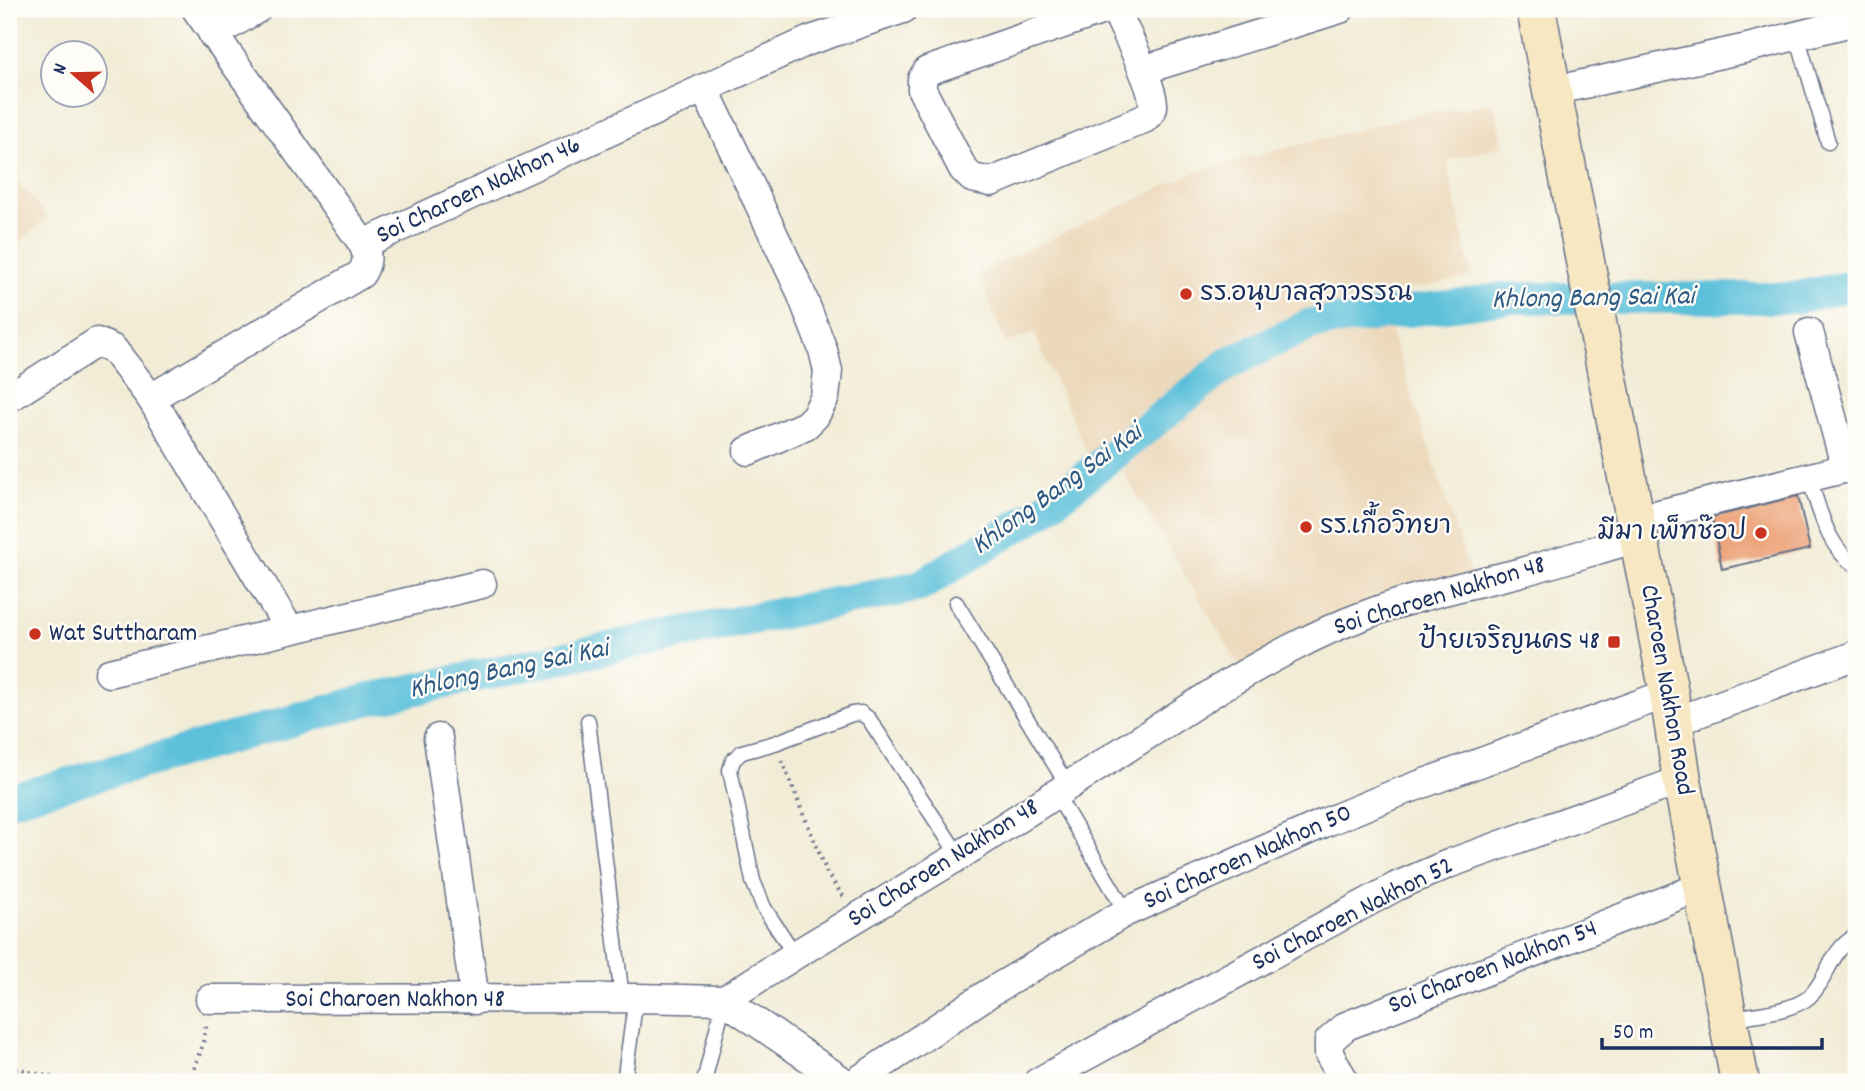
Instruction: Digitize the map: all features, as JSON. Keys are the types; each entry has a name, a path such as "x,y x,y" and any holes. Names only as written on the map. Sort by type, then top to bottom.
{"main road":[{"name":"Charoen Nakhon Road","path":"1536,9 1740,1082"}],"street":[{"path":"196,9 363,244"},
{"path":"213,35 257,9"},
{"name":"Soi Charoen Nakhon 46","path":"151,398 361,274 368,258 363,244 808,41 904,9"},
{"path":"1105,9 927,71 922,79 922,90 963,169 972,178 991,182 1144,119 1153,110 1154,103 1143,70 1115,9"},
{"path":"1143,70 1340,9"},
{"path":"1552,92 1856,21"},
{"path":"704,88 799,288 828,370 825,397 815,416 806,425 748,451"},
{"path":"1809,332 1851,468"},
{"path":"9,398 97,342 113,349 151,398 289,629"},
{"name":"Soi Charoen Nakhon 48","path":"210,999 724,1000 959,856 1264,662 1316,635 1367,614 1636,529 1851,468"},
{"path":"109,673 482,584"},
{"name":"Soi Charoen Nakhon 50","path":"856,1082 989,993 1126,912 1324,823 1671,708 1856,655"},
{"path":"438,738 475,1000"},
{"name":"Soi Charoen Nakhon 52","path":"1038,1082 1397,887 1448,864 1682,780"},
{"name":"Soi Charoen Nakhon 54","path":"1345,1082 1329,1054 1329,1041 1346,1026 1703,886"},
{"path":"724,1000 844,1082"}],"lane":[{"path":"1797,35 1828,142"},
{"path":"1809,478 1833,542 1848,560 1856,565"},
{"path":"956,603 1062,790 1126,912"},
{"path":"795,955 764,908 753,881 730,770 733,760 742,752 861,713 869,719 959,856"},
{"path":"588,721 629,998 624,1082"},
{"path":"1729,1019 1795,1006 1811,996 1836,952 1856,936"},
{"path":"704,1082 724,1000"}],"path":[{"path":"775,743 828,875 859,916"},
{"path":"190,1082 203,1044 210,999"},
{"path":"9,1067 71,1082"}],"shaded area":[{"name":"รร.อนุบาลสุวาวรรณ","path":"1494,103 1504,145 1447,161 1472,277 1317,308 1209,362 1168,391 1089,457 1034,333 1006,344 977,273 1199,170 1412,116"},
{"path":"9,171 48,217 9,251"},
{"name":"รร.เกื้อวิทยา","path":"1388,323 1474,585 1246,677 1122,470 1199,398 1312,339"}],"building":[{"name":"มีมา เพ็ทช๊อป","path":"1798,496 1810,549 1722,569 1712,517"}],"waterway":[{"name":"Khlong Bang Sai Kai","path":"9,800 370,699 650,639 920,586 1039,513 1229,363 1311,324 1507,298 1794,298 1856,285"}],"place":[{"name":"รร.อนุบาลสุวาวรรณ","path":"1186,294"},
{"name":"รร.เกื้อวิทยา","path":"1306,527"},
{"name":"มีมา เพ็ทช๊อป","path":"1761,533"},
{"name":"Wat Suttharam","path":"35,634"},
{"name":"ป้ายเจริญนคร 48","path":"1614,642"}]}
